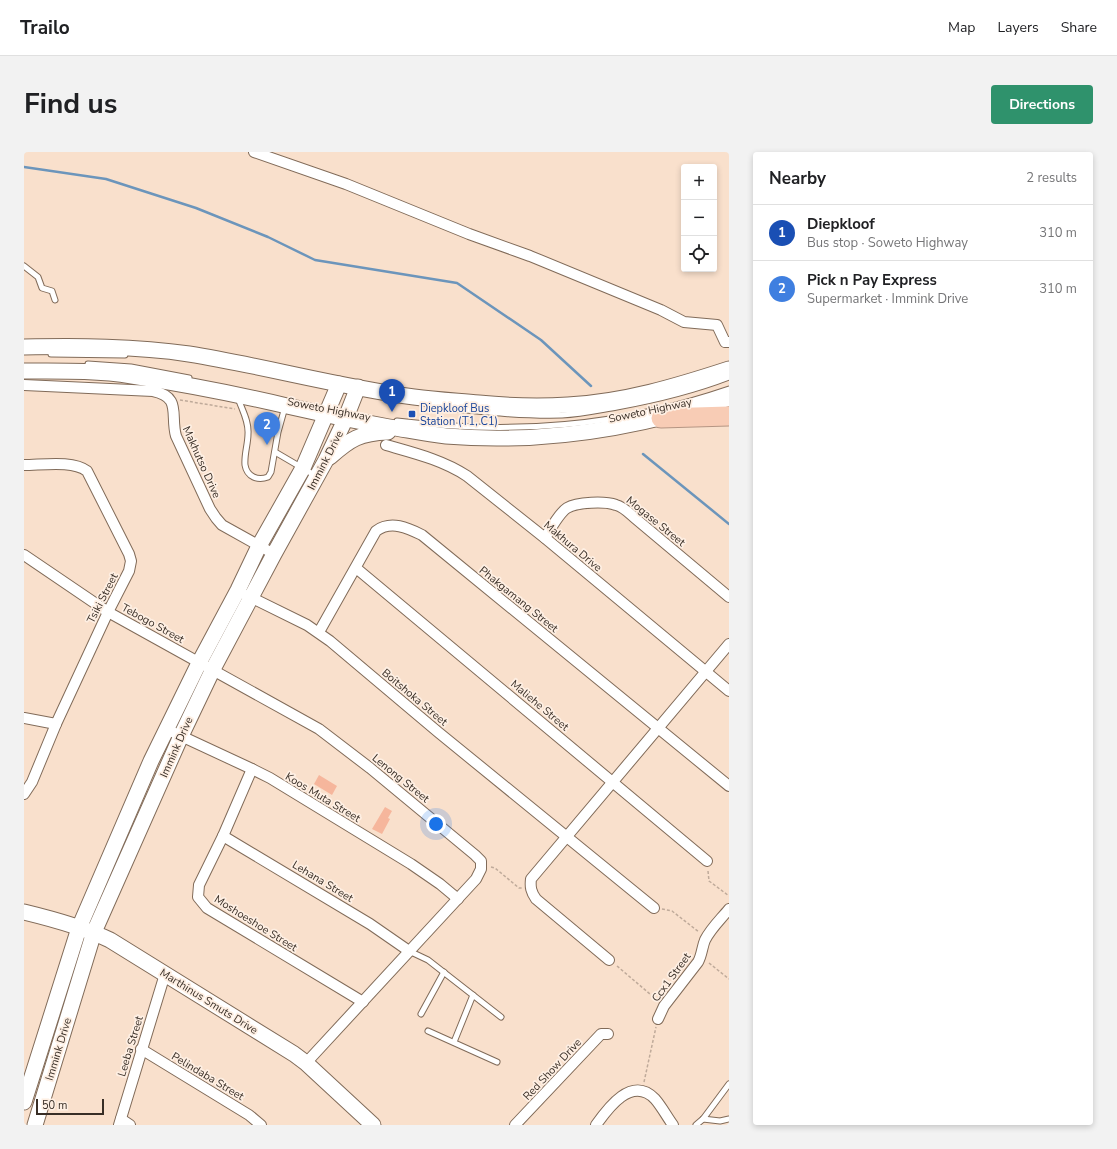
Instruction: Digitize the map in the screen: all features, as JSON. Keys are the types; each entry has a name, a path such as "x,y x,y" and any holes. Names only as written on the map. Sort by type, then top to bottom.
{"highway":[{"path":"660,418 729,416"}],"main road":[{"name":"Soweto Highway","path":"24,347 91,347 188,354 347,391 457,401 536,406 567,406 615,400 658,390 729,369"},
{"name":"Soweto Highway","path":"24,371 67,371 130,375 286,406 342,413 419,432 446,436 532,436 585,432 660,418 729,398"},
{"name":"Immink Drive","path":"24,1102 80,928 151,761 199,662 244,594 274,554 317,477 326,460 342,413 347,391"},
{"name":"Immink Drive","path":"35,1125 94,932 181,736 213,669 244,594 259,546 302,468 342,413"},
{"path":"326,460 352,439 360,436 379,432 419,432"},
{"name":"Marthinus Smuts Drive","path":"24,912 94,932 110,940 276,1042 306,1063 373,1125"}],"street":[{"path":"254,152 346,184 469,234 530,256 661,310 684,322 717,325 725,342 729,342"},
{"path":"24,384 153,391 163,393 170,399"},
{"name":"Makhutso Drive","path":"170,399 174,407 173,426 176,436 210,509 216,518 222,525 274,554"},
{"name":"Makhura Drive","path":"386,445 432,459 458,470 545,538 729,691"},
{"name":"Tsiki Street","path":"24,465 75,465 82,467 90,475 131,560 129,572 108,612 56,724 32,782 24,794"},
{"name":"Mogase Street","path":"545,538 567,508 585,503 615,504 636,519 729,597"},
{"name":"Phakgamang Street","path":"319,632 376,531 381,527 392,525 415,532 422,535 729,786"},
{"name":"Tebogo Street","path":"24,555 108,612 213,669"},
{"name":"Maliehe Street","path":"356,568 707,861"},
{"name":"Boitshoka Street","path":"244,594 319,632 654,908"},
{"path":"609,960 536,899 530,888 531,879 729,644"},
{"name":"Lenong Street","path":"213,669 334,739 475,855 481,861 481,866"},
{"path":"24,718 56,724"},
{"name":"Koos Muta Street","path":"166,729 252,769 411,864 440,884 458,899"},
{"name":"Moshoeshoe Street","path":"252,769 223,836 199,885 198,897 207,908 363,1002"},
{"name":"Lehana Street","path":"223,836 370,924 409,951"},
{"path":"306,1063 476,879 479,875 481,866"},
{"name":"Ccx1 Street","path":"658,1019 664,1006 701,957 706,937 729,909"},
{"name":"Leeba Street","path":"120,1122 165,974"},
{"name":"Red Show Drive","path":"515,1125 601,1034 608,1034"},
{"name":"Pelindaba Street","path":"141,1049 249,1114 261,1125"},
{"path":"596,1125 607,1109 620,1098 632,1092 642,1092 655,1099 673,1125"},
{"path":"120,1122 130,1125"}],"lane":[{"path":"24,266 38,277 42,288 52,291 55,300"},
{"path":"42,354 133,356"},
{"path":"193,361 207,363"},
{"path":"79,365 131,367 194,379"},
{"name":"Soweto Highway","path":"440,407 509,414 564,415 670,396 729,377"},
{"name":"Soweto Highway","path":"224,386 342,413 371,418"},
{"name":"Soweto Highway","path":"392,420 436,426 471,428 538,427 575,424 619,418 657,410 729,389"},
{"path":"236,395 247,422 248,434 245,464 247,471 252,477 262,479 268,477 271,472 278,432 286,406"},
{"path":"275,452 317,477"},
{"path":"409,951 428,960 501,1016"},
{"path":"421,1014 444,972"},
{"path":"454,1042 473,995"},
{"path":"428,1031 497,1062"},
{"path":"696,1125 703,1119 729,1084"},
{"path":"703,1119 720,1121 729,1120"}],"path":[{"path":"170,399 242,410"},
{"path":"707,861 709,881 729,896"},
{"path":"481,866 494,868 519,888 530,888"},
{"path":"654,908 672,911 706,937"},
{"path":"701,957 729,979"},
{"path":"609,960 664,1006"},
{"path":"642,1092 658,1019"}],"building":[{"path":"319,775 337,786 332,795 314,784"},
{"path":"385,807 392,811 388,818 390,819 382,834 372,829"}],"waterway":[{"path":"24,167 106,179 196,208 268,237 315,260 457,283 541,340 591,386"},
{"path":"643,454 729,524"}],"place":[{"name":"Diepkloof","path":"392,412"},
{"name":"Diepkloof Bus Station (T1, C1)","path":"412,414"},
{"name":"Pick n Pay Express","path":"267,445"}]}
